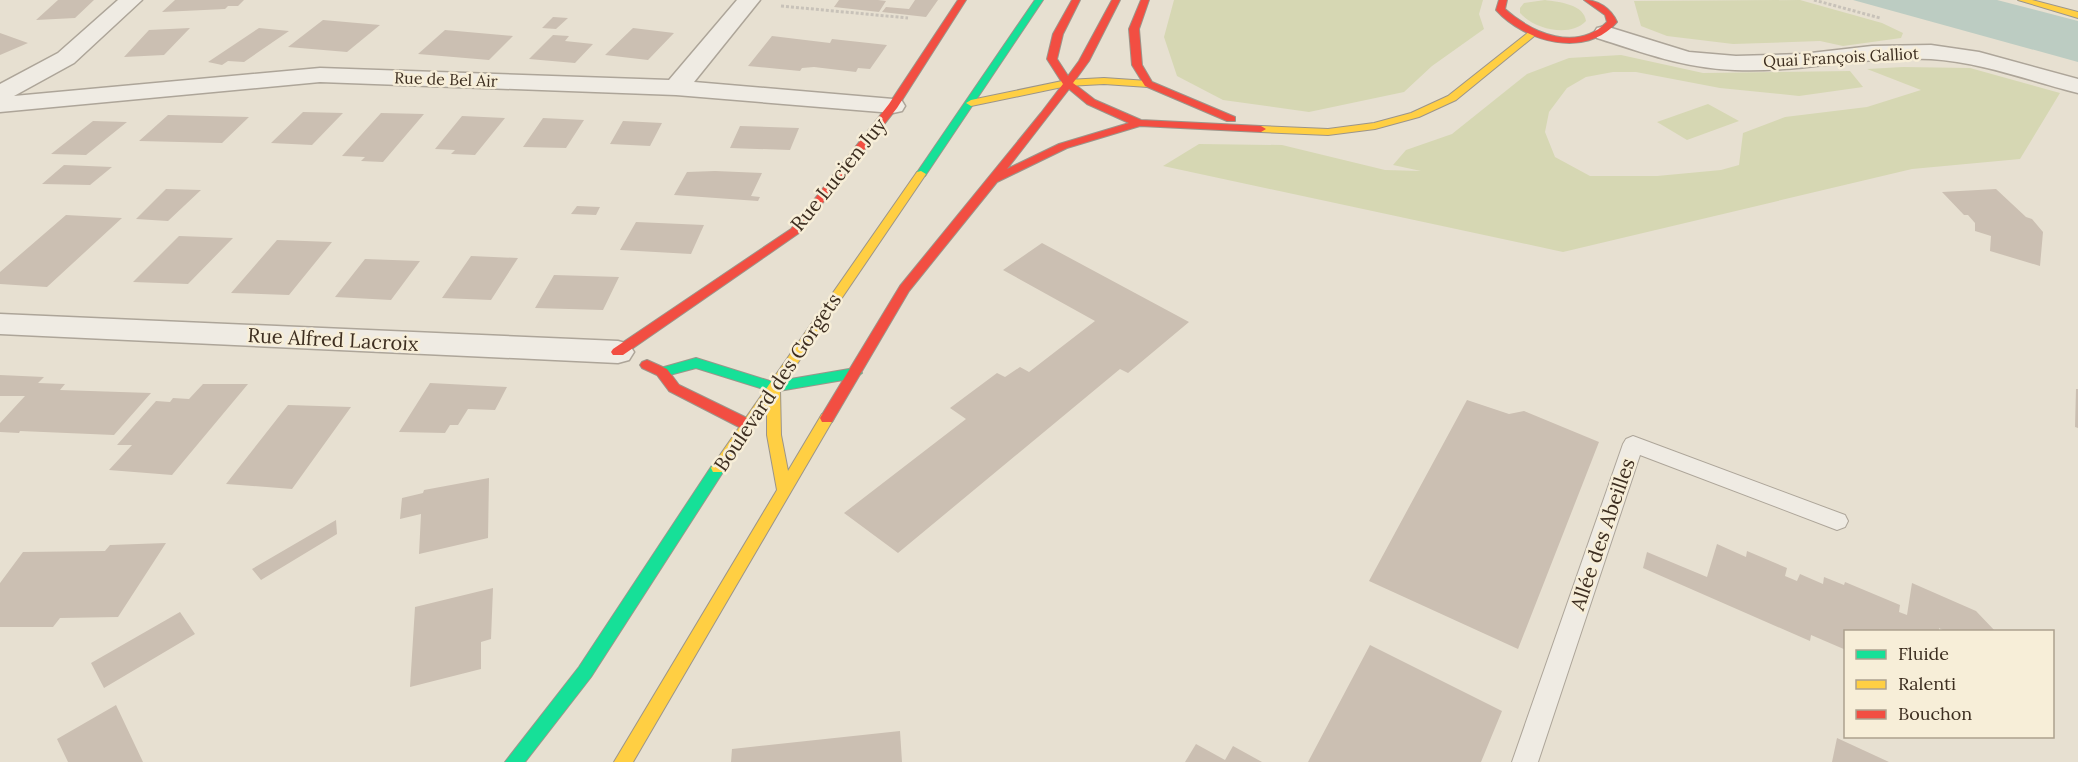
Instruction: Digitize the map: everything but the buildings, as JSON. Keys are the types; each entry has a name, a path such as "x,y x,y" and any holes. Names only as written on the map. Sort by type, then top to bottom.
{"street":[{"path":"0,94 66,58 131,0"},
{"name":"Rue Lucien Juy","path":"618,352 795,231 893,106 962,0"},
{"name":"Boulevard des Gorgets","path":"514,762 585,672 746,424 971,103 1039,0"},
{"path":"1076,0 1058,33 1052,59 1067,83 1091,102 1139,123"},
{"path":"623,762 904,289 1045,115 1084,61 1116,0"},
{"path":"1145,0 1134,29 1137,65 1148,84"},
{"path":"1503,0 1500,10 1506,19 1533,33 1571,40 1588,39 1610,29 1612,22 1608,14 1588,0"},
{"path":"2022,0 2078,15"},
{"path":"676,88 748,2"},
{"path":"994,179 1063,146 1139,123 1328,132 1375,126 1415,115 1452,98 1533,33"},
{"name":"Quai François Galliot","path":"1605,33 1687,59 1736,63 1802,61 1872,53 1930,52 1978,59 2078,86"},
{"name":"Rue de Bel Air","path":"0,105 320,75 676,88 893,106"},
{"path":"971,103 1067,83 1104,81 1148,84 1250,127"},
{"name":"Rue Alfred Lacroix","path":"0,324 618,352 662,372 674,388 746,424"},
{"path":"662,372 696,363 773,387 855,373"},
{"path":"773,387 774,435 784,489"}],"lane":[{"name":"Allée des Abeilles","path":"1525,762 1633,444 1837,521"}],"path":[{"path":"748,2 948,22"}],"green space":[{"path":"1174,0 1483,0 1479,14 1484,29 1432,66 1404,92 1309,112 1223,100 1177,76 1164,37"},
{"path":"1545,0 1576,7 1584,15 1586,21 1571,29 1552,29 1526,19 1520,13 1520,8 1524,3"},
{"path":"1800,0 1882,23 1903,33 1901,38 1843,46 1820,41 1733,44 1667,36 1641,26 1634,1"},
{"path":"1621,55 1703,73 1850,71 1863,87 1799,96 1720,88 1636,72 1613,72 1586,77 1567,88 1549,112 1545,132 1555,157 1590,176 1657,176 1721,170 1739,165 1743,133 1785,117 1867,107 1921,90 1867,69 1970,68 2060,93 2020,159 1912,169 1563,252 1163,166 1199,144 1282,145 1385,170 1421,171 1393,165 1406,150 1452,134 1527,74 1569,58"},
{"path":"1708,104 1739,121 1687,140 1657,122"}],"shaded area":[{"path":"1853,0 1997,0 2078,21 2078,62"}],"traffic: fast":[{"path":"921,174 1039,0"},
{"path":"662,372 696,363 773,387 855,373"},
{"path":"514,762 585,672 718,468"}],"traffic: slow":[{"path":"2022,0 2078,15"},
{"path":"1261,129 1328,132 1375,126 1415,115 1452,98 1533,33"},
{"path":"971,103 1067,83 1104,81 1148,84"},
{"path":"718,468 921,174"},
{"path":"773,387 774,435 784,489"},
{"path":"623,762 827,418"}],"traffic: jam":[{"path":"618,352 795,231 893,106 962,0"},
{"path":"1076,0 1058,34 1052,59 1067,83 1091,102 1139,123"},
{"path":"827,418 904,289 1045,115 1084,61 1116,0"},
{"path":"1145,0 1134,29 1137,65 1148,84 1231,119"},
{"path":"1503,0 1500,10 1525,28 1540,35 1572,41 1587,39 1601,33 1612,22 1609,14 1588,0"},
{"path":"995,179 1063,146 1139,123 1261,129"},
{"path":"647,365 662,372 674,388 746,424"}]}
